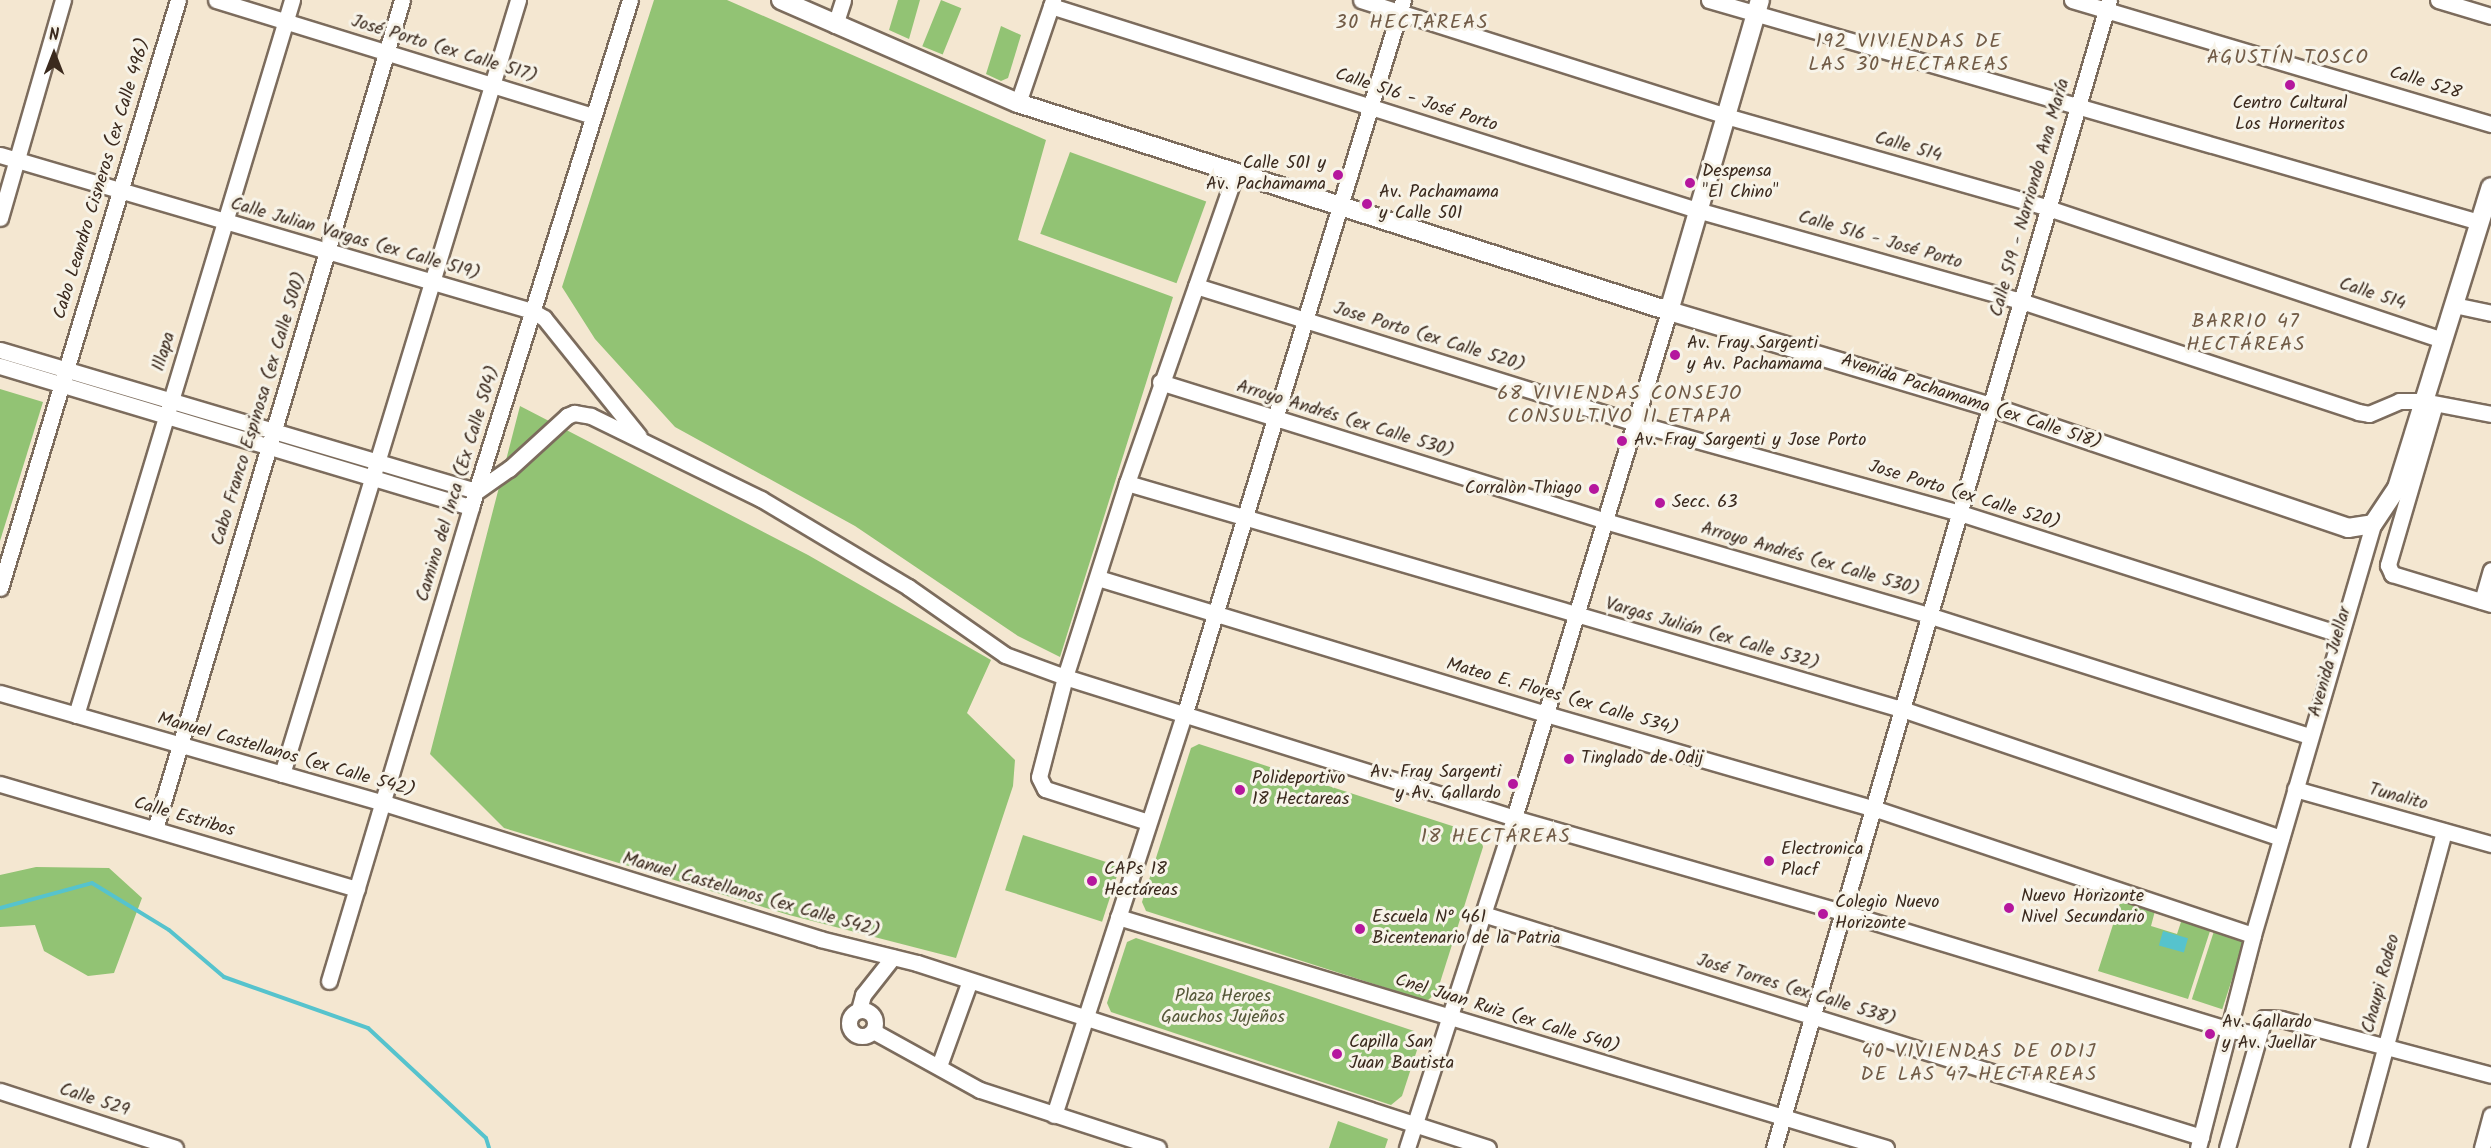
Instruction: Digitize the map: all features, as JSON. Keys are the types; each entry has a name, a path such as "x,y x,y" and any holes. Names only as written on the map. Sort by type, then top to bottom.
{"street":[{"path":"0,218 63,0"},
{"name":"Cabo Leandro Cisneros (ex Calle 496)","path":"0,588 118,191 178,0"},
{"name":"José Porto (ex Calle 517)","path":"216,0 593,116"},
{"name":"Illapa","path":"76,715 292,0"},
{"name":"Cabo Franco Espinosa (ex Calle 500)","path":"155,829 402,0"},
{"path":"282,774 430,282 518,0"},
{"name":"Camino del Inca (Ex Calle 504)","path":"329,981 471,507 630,0"},
{"name":"Avenida Pachamama (ex Calle 518)","path":"781,0 1018,103 1668,311 1991,407 2330,523 2348,528 2373,524"},
{"path":"835,25 843,0"},
{"name":"Calle 514","path":"1361,0 1402,6 1726,116 2048,208 2443,340"},
{"path":"1709,0 1757,8 2078,108 2480,222"},
{"name":"Calle 528","path":"2072,0 2107,5 2491,124"},
{"path":"2438,0 2491,16"},
{"path":"1018,103 1052,3"},
{"name":"Calle 516 - José Porto","path":"1052,3 1371,108 1697,210 2021,301 2358,412 2369,414 2399,401 2429,402 2491,414"},
{"name":"Calle 519 - Narriondo Ana María","path":"1774,1148 1905,710 2107,5"},
{"path":"1054,1115 1184,716 1342,208 1402,6"},
{"path":"1407,1148 1546,714 1635,423 1757,8"},
{"name":"Calle Julian Vargas (ex Calle 519)","path":"0,155 326,254 532,311 544,318 645,442"},
{"path":"1148,822 1044,789 1039,777 1065,677 1127,483 1160,382 1235,174"},
{"name":"Avenida Juellar","path":"2200,1142 2253,935 2339,634 2373,524 2397,488 2429,402 2443,340 2490,194"},
{"name":"Jose Porto (ex Calle 520)","path":"1196,286 1635,423 1960,513 2339,634"},
{"path":"2454,305 2491,313"},
{"path":"0,350 63,376 374,470 471,507"},
{"path":"0,366 63,376"},
{"name":"Arroyo Andrés (ex Calle 530)","path":"1160,382 1605,521 1931,616 2310,736"},
{"path":"2429,402 2388,565 2392,574 2487,603 2491,570"},
{"path":"374,470 477,491 509,469 574,413 591,416 762,499 908,587 1005,655 1184,716 1514,818 1845,913 2230,1030 2259,1034"},
{"name":"Vargas Julián (ex Calle 532)","path":"1127,483 1575,616 1905,710 2281,838"},
{"name":"Mateo E. Flores (ex Calle 534)","path":"1098,578 1546,714 1876,808 2253,935"},
{"name":"Manuel Castellanos (ex Calle 542)","path":"0,693 384,803 680,897 893,957 1488,1148"},
{"name":"Calle Estribos","path":"0,784 357,889"},
{"name":"Tunalito","path":"2295,789 2491,844"},
{"name":"Chaupi Rodeo","path":"2358,1148 2444,831"},
{"name":"José Torres (ex Calle 538)","path":"1483,914 1814,1017 2200,1142"},
{"name":"Cnel Juan Ruiz (ex Calle 540)","path":"1118,917 1886,1148"},
{"path":"873,1031 862,1037 851,1031 849,1018 859,1010 863,995 893,957"},
{"path":"934,1063 969,983"},
{"path":"859,1010 874,1018 873,1031"},
{"path":"2227,1148 2264,1018 2281,1019 2491,1075"},
{"path":"873,1031 980,1090 1158,1148"},
{"name":"Calle 529","path":"0,1091 175,1148"},
{"path":"2482,1148 2491,1116"}],"green space":[{"path":"654,0 727,0 1046,140 1018,240 1173,297 1060,657 1018,636 855,526 675,427 595,339 562,287"},
{"path":"898,0 920,0 909,39 889,30"},
{"path":"941,0 961,8 943,55 922,46"},
{"path":"1001,26 1021,35 1008,78 1001,81 986,74"},
{"path":"1070,152 1206,202 1176,283 1040,234"},
{"path":"0,389 43,402 0,541"},
{"path":"520,406 808,555 991,660 967,713 1015,760 1013,786 956,958 789,915 504,828 430,754"},
{"path":"1199,744 1480,835 1483,847 1437,992 1427,1001 1146,911 1142,902 1191,748"},
{"path":"1023,835 1120,867 1102,922 1005,890"},
{"path":"36,867 109,868 142,898 114,973 88,976 44,951 35,925 0,927 0,875"},
{"path":"2121,900 2155,911 2151,926 2177,934 2182,919 2211,928 2188,999 2098,971"},
{"path":"2215,928 2245,938 2222,1009 2192,999"},
{"name":"Plaza Heroes Gauchos Jujeños","path":"1136,938 1414,1031 1419,1044 1402,1096 1391,1105 1111,1012 1107,1003 1127,942"},
{"path":"1338,1121 1388,1139 1385,1148 1329,1148"}],"water":[{"path":"2163,931 2188,938 2184,953 2159,945"}],"waterway":[{"path":"0,908 92,883 169,930 224,977 368,1028 486,1138 489,1148"}],"place":[{"name":"Centro Cultural Los Horneritos","path":"2290,85"},
{"name":"Calle 501 y Av. Pachamama","path":"1338,175"},
{"name":"Despensa \"El Chino\"","path":"1690,183"},
{"name":"Av. Pachamama y Calle 501","path":"1367,204"},
{"name":"Av. Fray Sargenti y Av. Pachamama","path":"1675,355"},
{"name":"Av. Fray Sargenti y Jose Porto","path":"1622,441"},
{"name":"Corralòn Thiago","path":"1594,489"},
{"name":"Secc. 63","path":"1660,503"},
{"name":"Tinglado de Odij","path":"1569,759"},
{"name":"Av. Fray Sargenti y Av. Gallardo","path":"1513,784"},
{"name":"Polideportivo 18 Hectareas","path":"1240,790"},
{"name":"Electronica Placf","path":"1769,861"},
{"name":"CAPs 18 Hectáreas","path":"1092,881"},
{"name":"Nuevo Horizonte Nivel Secundario","path":"2009,908"},
{"name":"Colegio Nuevo Horizonte","path":"1823,914"},
{"name":"Escuela N° 461 Bicentenario de la Patria","path":"1360,929"},
{"name":"Av. Gallardo y Av. Juellar","path":"2210,1034"},
{"name":"Capilla San Juan Bautista","path":"1337,1054"}],"district":[{"name":"30 HECTAREAS","path":"1412,23"},
{"name":"192 VIVIENDAS DE LAS 30 HECTAREAS","path":"1909,54"},
{"name":"AGUSTÍN TOSCO","path":"2288,58"},
{"name":"BARRIO 47 HECTÁREAS","path":"2246,334"},
{"name":"68 VIVIENDAS CONSEJO CONSULTIVO II ETAPA","path":"1620,406"},
{"name":"18 HECTÁREAS","path":"1496,837"},
{"name":"40 VIVIENDAS DE ODIJ DE LAS 47 HECTAREAS","path":"1979,1064"}]}
